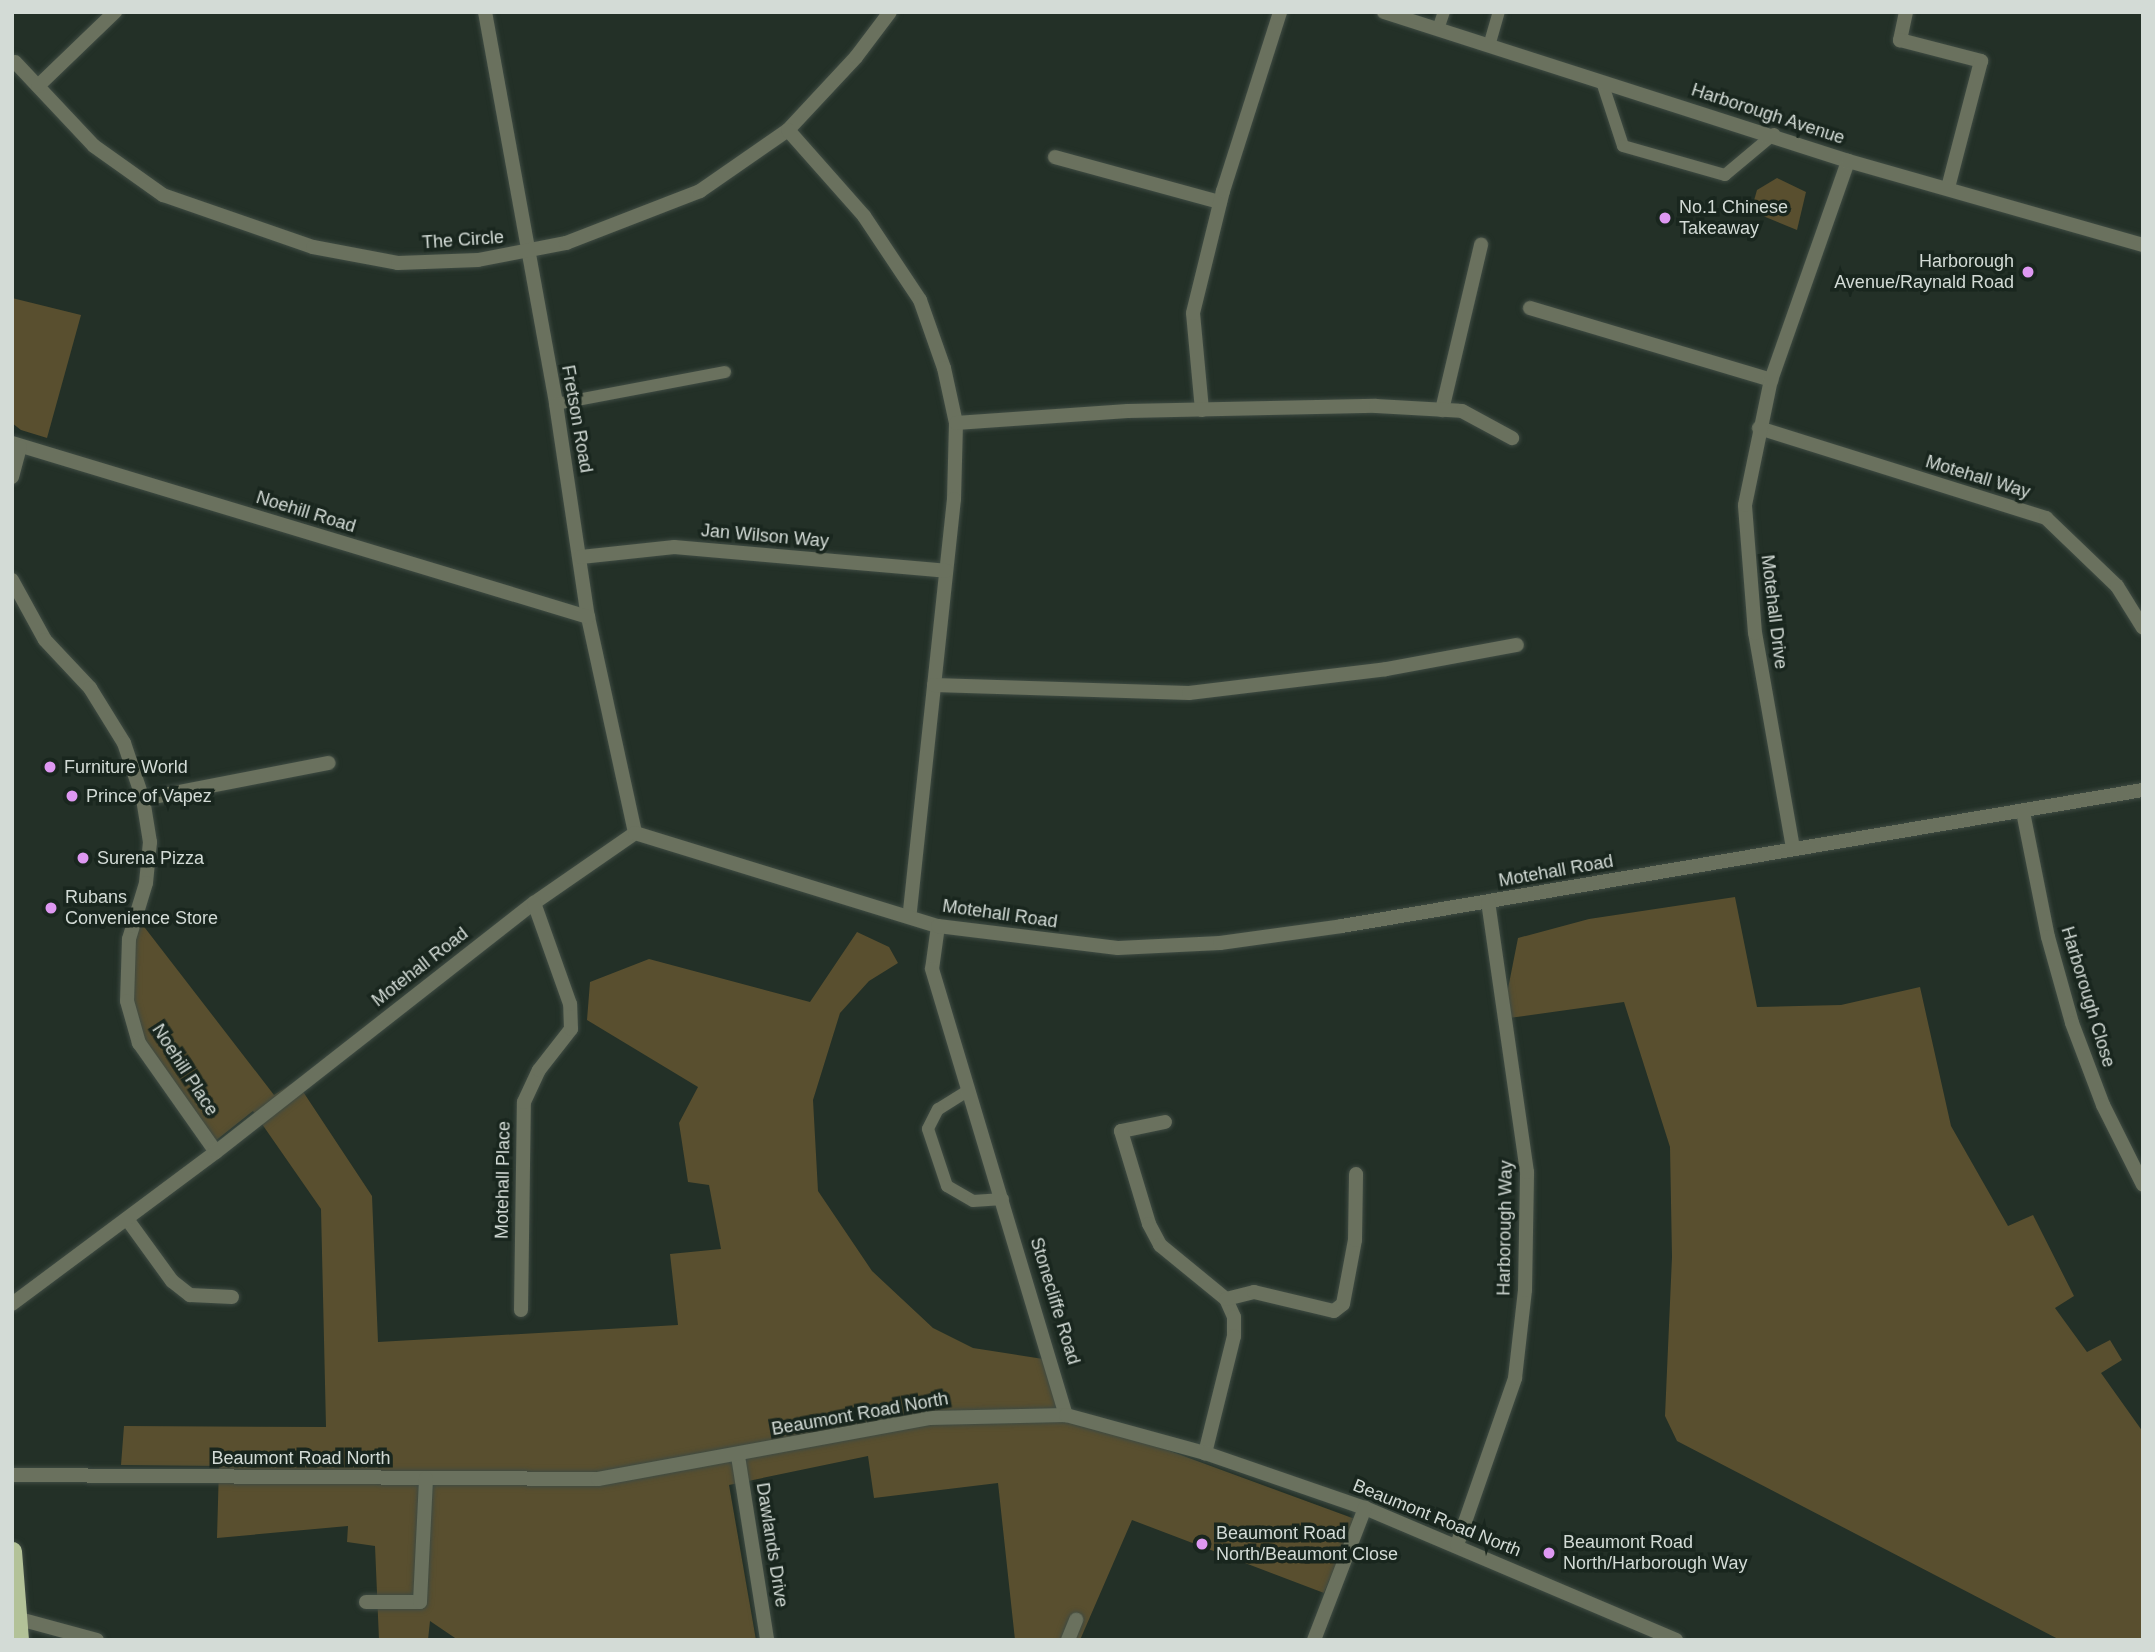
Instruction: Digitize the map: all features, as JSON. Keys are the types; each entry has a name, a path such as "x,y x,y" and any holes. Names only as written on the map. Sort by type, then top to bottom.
{"highway":[{"path":"12,1551 15,1617 19,1640"}],"street":[{"path":"38,86 115,12"},
{"name":"Fretson Road","path":"485,12 526,254 556,404 588,617 635,832"},
{"name":"The Circle","path":"15,62 94,146 163,195 313,247 398,263 526,254 606,230 700,191 788,130 856,57 890,12"},
{"path":"1202,410 1193,313 1220,202 1280,12"},
{"name":"Harborough Avenue","path":"1384,12 1774,134 1848,160 2142,242"},
{"path":"1906,12 1900,40 1981,61 1948,188"},
{"path":"788,130 864,216 920,300 944,368 956,423 946,571 909,917"},
{"path":"1055,158 1220,202"},
{"name":"Motehall Drive","path":"1793,848 1747,563 1745,505 1771,380 1848,160"},
{"path":"1442,410 1481,245"},
{"path":"1530,308 1771,380"},
{"path":"956,423 1202,410 1442,410 1462,411 1512,438"},
{"name":"Motehall Way","path":"1759,428 2046,518 2117,586 2143,628"},
{"path":"12,477 16,445"},
{"name":"Noehill Road","path":"16,445 588,617"},
{"name":"Jan Wilson Way","path":"581,557 674,547 946,571"},
{"name":"Noehill Place","path":"12,580 45,640 90,688 124,743 143,799 150,842 146,883 129,939 127,1001 139,1042 216,1152"},
{"path":"934,685 1189,693 1386,669 1517,645"},
{"path":"143,799 329,763"},
{"name":"Motehall Road","path":"12,1304 216,1152 534,902 635,832 938,926 1130,948 1220,943 1488,903 1793,848 2143,790"},
{"name":"Harborough Close","path":"2023,812 2048,937 2072,1023 2103,1105 2143,1185"},
{"name":"Motehall Place","path":"521,1310 524,1102 539,1070 571,1029 570,1004 534,902"},
{"name":"Harborough Way","path":"1457,1545 1515,1378 1525,1290 1527,1172 1488,903"},
{"name":"Stonecliffe Road","path":"938,926 932,969 1066,1415"},
{"path":"1165,1122 1121,1130 1149,1224 1160,1245 1226,1299 1234,1317 1234,1336 1205,1453"},
{"path":"1226,1299 1254,1292 1334,1311 1343,1304 1355,1240 1356,1174"},
{"path":"127,1219 173,1281 190,1295 232,1297"},
{"name":"Beaumont Road North","path":"12,1475 598,1479 738,1456 930,1418 1066,1415 1205,1453 1365,1508 1676,1640"},
{"name":"Dawlands Drive","path":"738,1456 767,1640"},
{"path":"366,1602 420,1602 426,1478"},
{"path":"1314,1640 1365,1508"},
{"path":"15,1617 97,1640"},
{"path":"1068,1640 1076,1620"}],"lane":[{"path":"1438,29 1444,12"},
{"path":"1489,47 1499,12"},
{"path":"1602,82 1623,146 1725,174 1774,134"},
{"path":"556,404 725,372"},
{"path":"970,1090 938,1109 928,1129 947,1186 973,1201 1003,1199"}],"shaded area":[{"path":"1777,178 1806,192 1797,230 1751,211 1757,190"},
{"path":"12,298 81,315 47,438 21,430 12,423"},
{"path":"1735,897 1757,1007 1841,1005 1920,987 1951,1126 2008,1226 2033,1215 2074,1296 2055,1308 2087,1352 2110,1340 2122,1360 2101,1373 2143,1432 2143,1640 2060,1640 1677,1441 1665,1416 1672,1257 1670,1147 1624,1002 1502,1019 1518,938 1589,919"},
{"path":"135,915 274,1095 296,1081 372,1196 378,1342 678,1325 670,1254 721,1249 709,1185 688,1182 679,1123 698,1087 587,1020 590,982 649,959 810,1002 857,932 889,947 898,963 869,981 840,1013 813,1100 818,1191 872,1271 933,1328 973,1348 1043,1359 1061,1411 1355,1519 1324,1593 1132,1520 1080,1640 1015,1640 998,1483 874,1498 868,1456 729,1485 756,1640 458,1640 430,1621 428,1640 379,1640 375,1546 347,1542 348,1526 217,1538 219,1466 121,1465 124,1426 326,1427 321,1209 253,1111 214,1142 145,1047 122,981"}],"place":[{"name":"No.1 Chinese Takeaway","path":"1665,218"},
{"name":"Harborough Avenue/Raynald Road","path":"2028,272"},
{"name":"Furniture World","path":"50,767"},
{"name":"Prince of Vapez","path":"72,796"},
{"name":"Surena Pizza","path":"83,858"},
{"name":"Rubans Convenience Store","path":"51,908"},
{"name":"Beaumont Road North/Beaumont Close","path":"1202,1544"},
{"name":"Beaumont Road North/Harborough Way","path":"1549,1553"}]}
